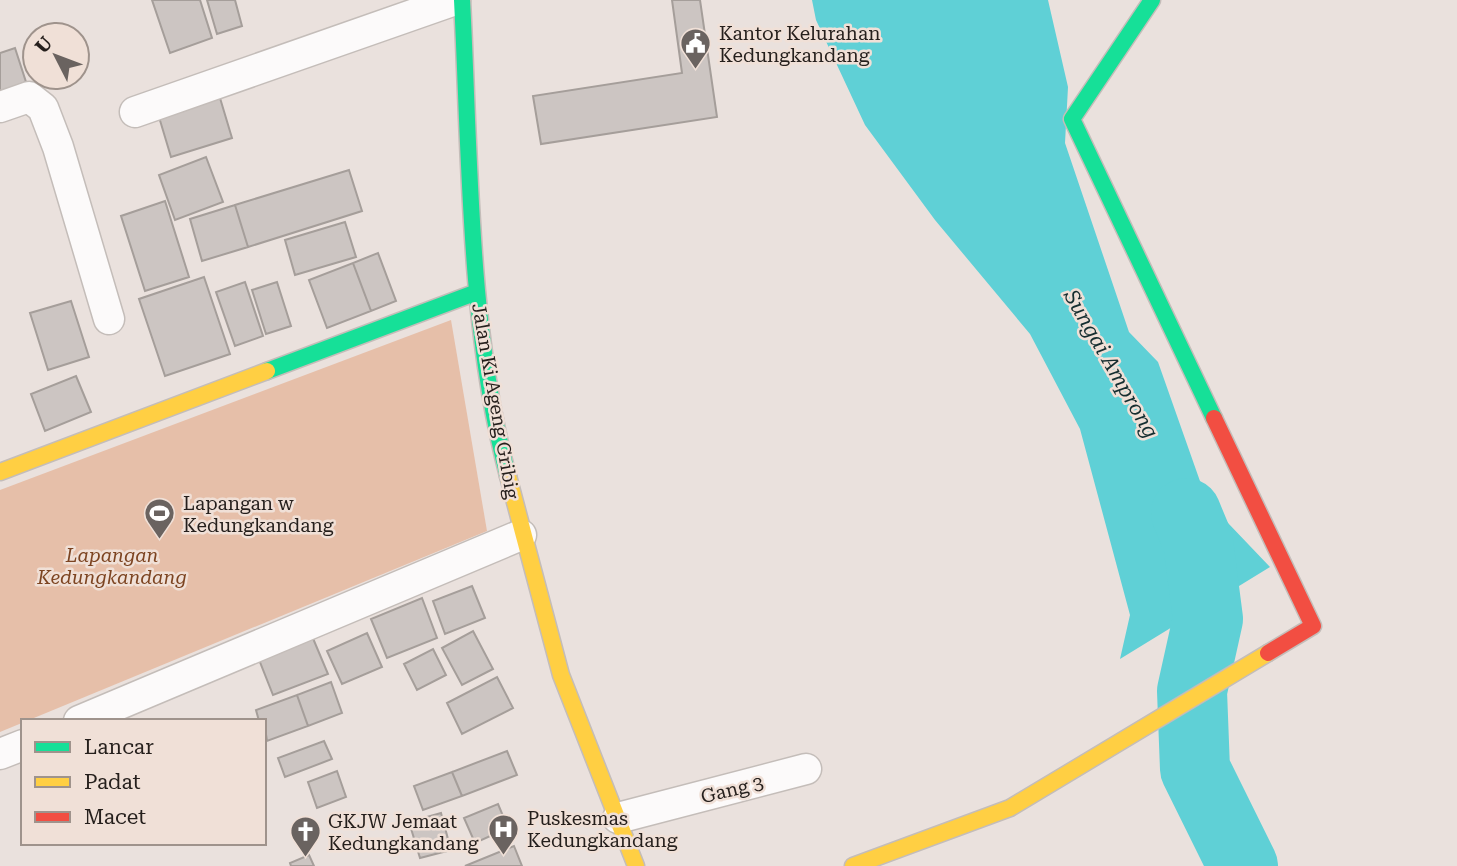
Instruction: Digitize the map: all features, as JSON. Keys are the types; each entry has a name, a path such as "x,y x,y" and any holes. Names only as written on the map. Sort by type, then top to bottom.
{"street":[{"path":"135,112 455,0"},
{"name":"Jalan Ki Ageng Gribig","path":"461,0 477,292 500,448 521,535 561,675 636,866"},
{"path":"853,866 1010,808 1314,625 1072,119 1152,0"},
{"path":"0,107 29,97 43,108 58,147 109,319"},
{"path":"0,472 477,292"},
{"path":"84,719 521,535"},
{"path":"0,754 21,746"},
{"name":"Gang 3","path":"618,818 806,769"}],"green space":[{"name":"Lapangan Kedungkandang","path":"451,320 487,531 31,719 21,719 21,723 0,732 0,490"}],"water":[{"path":"812,0 1048,0 1068,87 1065,143 1129,332 1158,362 1207,501 1270,567 1120,659 1130,615 1080,429 1030,334 935,220 865,125 816,20"}],"building":[{"path":"152,0 200,0 212,38 170,53"},
{"path":"207,0 235,0 242,26 217,34"},
{"name":"Kantor Kelurahan Kedungkandang","path":"672,0 700,0 717,117 541,144 533,96 682,73"},
{"path":"15,48 21,67 21,84 0,92 0,53"},
{"path":"220,98 232,138 171,157 159,117"},
{"path":"206,157 223,202 175,220 159,175"},
{"path":"349,170 362,211 248,247 235,205"},
{"path":"165,201 189,277 145,291 121,216"},
{"path":"235,205 248,247 202,261 190,219"},
{"path":"345,222 356,257 295,275 285,240"},
{"path":"378,253 396,301 371,311 353,263"},
{"path":"353,263 371,311 327,328 309,280"},
{"path":"204,277 230,354 165,376 139,299"},
{"path":"245,282 263,336 235,346 216,292"},
{"path":"277,282 291,326 266,334 252,290"},
{"path":"71,301 89,357 48,370 30,313"},
{"path":"76,376 91,412 45,431 31,394"},
{"path":"472,586 485,618 445,634 433,601"},
{"path":"422,598 437,638 387,658 371,619"},
{"path":"473,631 493,669 462,685 442,648"},
{"path":"367,633 382,667 342,684 327,651"},
{"path":"312,636 328,674 273,695 258,657"},
{"path":"433,649 446,675 417,690 404,664"},
{"path":"497,677 513,708 462,734 447,703"},
{"path":"331,682 342,713 308,726 297,695"},
{"path":"297,695 308,726 267,741 266,719 258,719 256,710"},
{"path":"324,741 332,759 285,777 278,758"},
{"path":"507,751 517,775 462,796 452,772"},
{"path":"337,771 346,797 317,808 308,782"},
{"path":"452,772 462,796 423,810 414,786"},
{"path":"498,804 508,828 475,843 464,818"},
{"path":"441,813 451,850 420,858 409,822"},
{"name":"Puskesmas Kedungkandang","path":"514,846 522,866 465,866"},
{"name":"GKJW Jemaat Kedungkandang","path":"309,855 314,866 291,866 290,863"}],"waterway":[{"name":"Sungai Amprong","path":"1186,513 1198,542 1208,619 1192,691 1195,769 1243,866"}],"traffic: fast":[{"path":"462,0 478,301 485,361 508,476"},
{"path":"1152,0 1072,119 1214,418"},
{"path":"267,371 477,292"}],"traffic: slow":[{"path":"0,472 267,371"},
{"path":"508,476 561,675 636,866"},
{"path":"853,866 1010,808 1268,653"}],"traffic: jam":[{"path":"1214,418 1313,626 1268,653"}],"place":[{"name":"Kantor Kelurahan Kedungkandang","path":"696,71"},
{"name":"Lapangan w Kedungkandang","path":"160,541"},
{"name":"Puskesmas Kedungkandang","path":"504,856"},
{"name":"GKJW Jemaat Kedungkandang","path":"305,859"}]}
